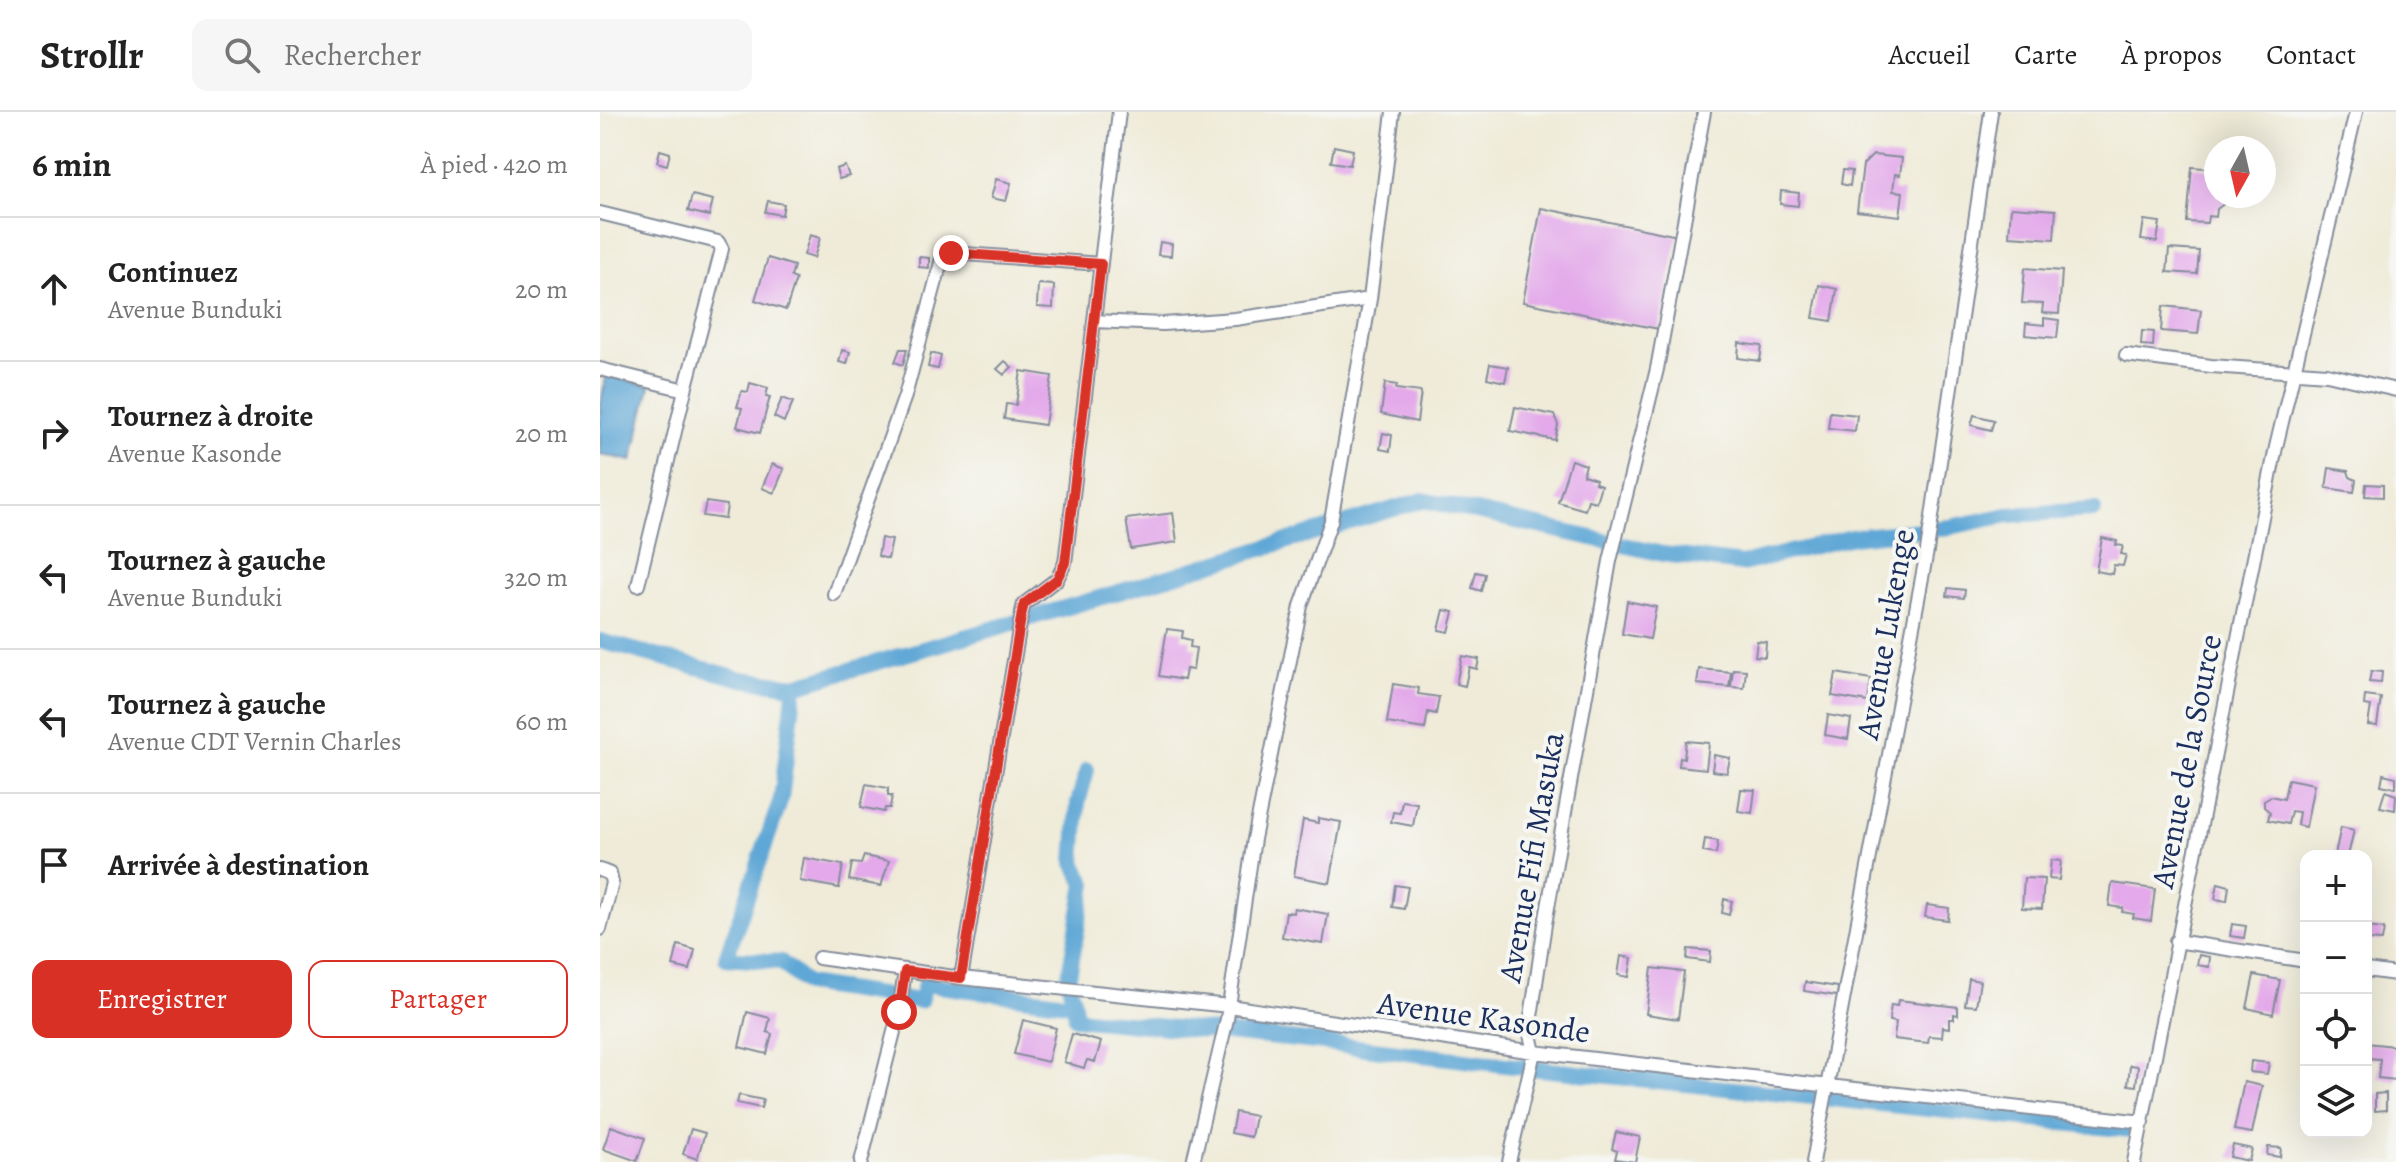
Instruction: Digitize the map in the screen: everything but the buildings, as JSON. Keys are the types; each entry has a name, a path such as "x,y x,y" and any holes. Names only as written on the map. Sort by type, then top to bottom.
{"street":[{"path":"961,978 1024,604 1057,579 1065,563 1119,112"},
{"path":"1193,1162 1228,1012 1254,839 1301,606 1331,521 1370,299 1393,112"},
{"name":"Avenue Fifi Masuka","path":"1509,1162 1534,1052 1529,1030 1545,924 1610,561 1657,369 1704,112"},
{"name":"Avenue Lukenge","path":"1813,1162 1927,551 1991,112"},
{"name":"Avenue de la Source","path":"2134,1162 2276,447 2356,112"},
{"path":"600,213 718,242 721,246 638,585"},
{"path":"834,594 905,396 943,255 951,253 1101,264"},
{"path":"1094,321 1163,324 1235,319 1370,299"},
{"path":"2126,355 2211,366 2327,374 2396,390"},
{"path":"600,369 685,390"},
{"path":"600,870 610,874 612,883 600,929"},
{"path":"2176,941 2300,960"},
{"name":"Avenue Kasonde","path":"819,958 1534,1052 2143,1122"},
{"path":"861,1162 899,1012 905,971"},
{"path":"2372,971 2396,974"}],"water":[{"path":"606,375 650,386 632,461 600,454 600,409"}],"waterway":[{"path":"600,641 742,679 795,686 1423,500 1663,554 1742,564 1852,537 1950,527 2008,515 2094,510"},
{"path":"795,686 781,799 726,958 781,962 806,984 920,1001 925,984 1074,1004 1076,1018 2131,1130"},
{"path":"1074,1002 1068,981 1085,884 1074,863 1078,803 1087,770"}],"route":[{"path":"899,1012 905,971 961,978 1024,604 1057,579 1065,563 1101,264 951,253"}]}
